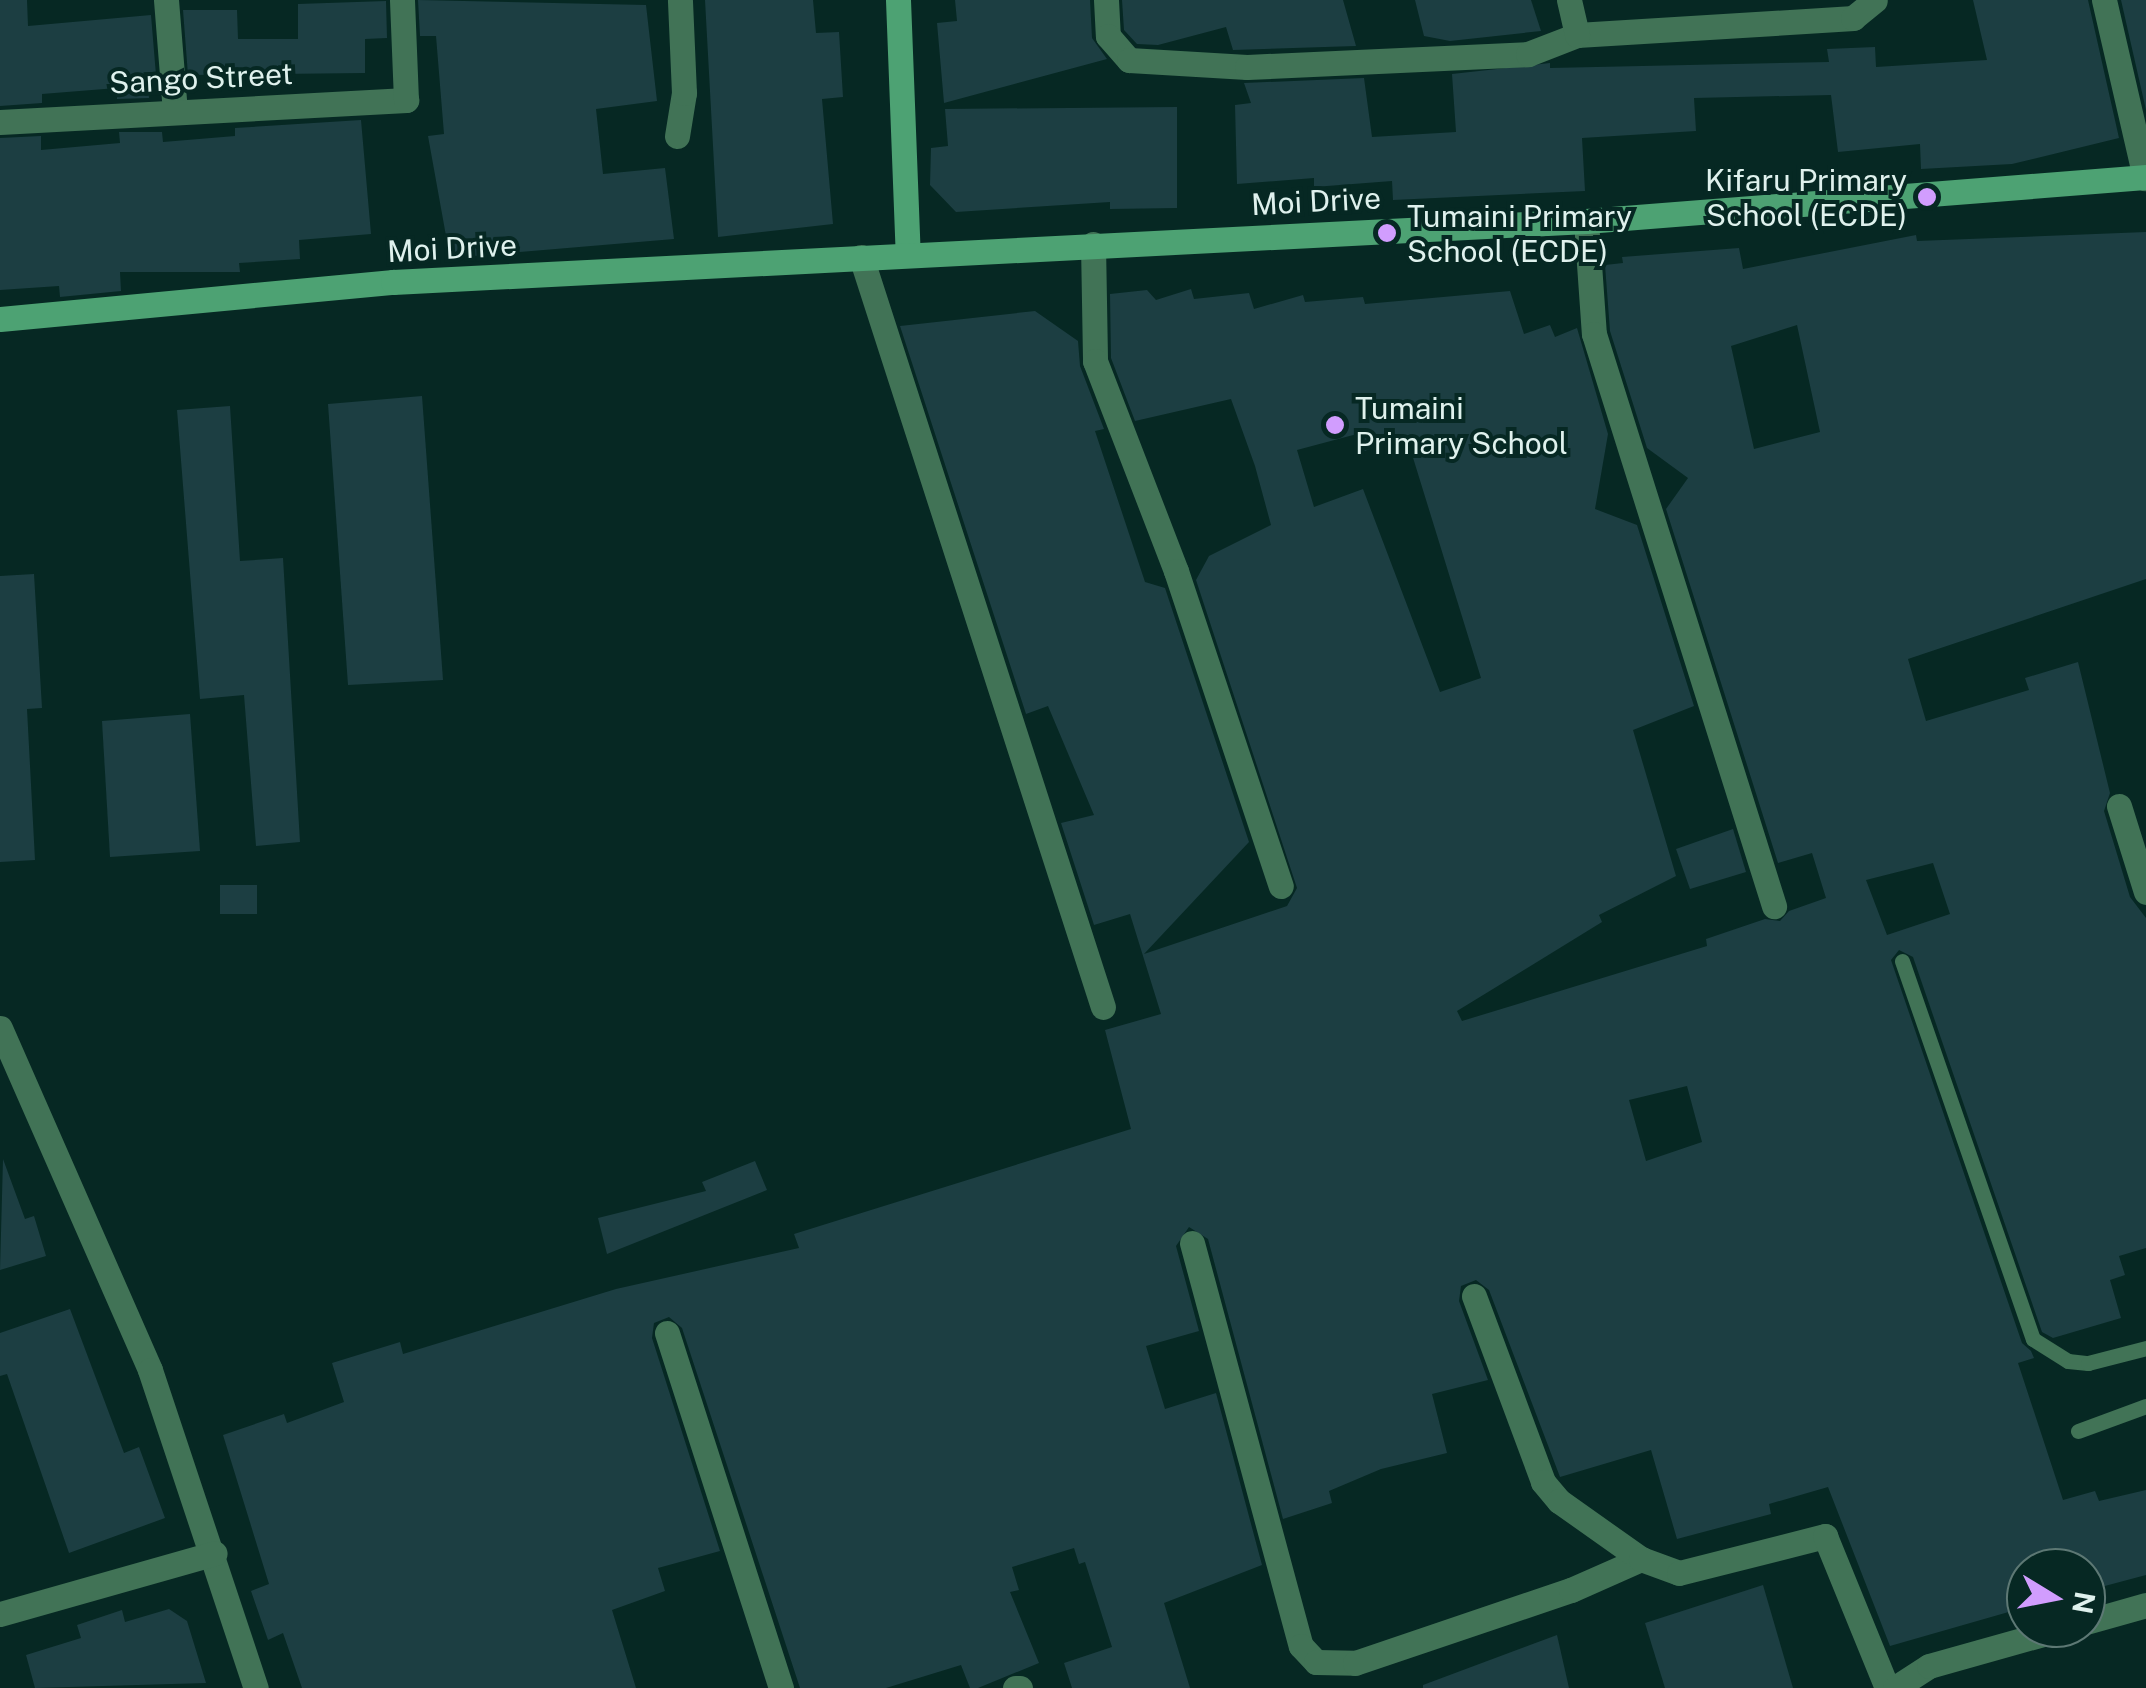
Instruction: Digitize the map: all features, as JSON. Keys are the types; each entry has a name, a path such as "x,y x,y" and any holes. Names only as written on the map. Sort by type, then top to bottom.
{"street":[{"path":"166,0 175,112"},
{"name":"Sango Street","path":"0,122 406,100 402,0"},
{"path":"677,136 684,93 680,0"},
{"path":"898,0 908,254"},
{"path":"1106,0 1108,36 1120,54 1144,66 1415,62 1528,54 1578,35 1852,18 1874,0"},
{"path":"1569,0 1578,35"},
{"path":"2104,0 2146,178"},
{"name":"Moi Drive","path":"0,319 393,282 1586,221 2146,178"},
{"path":"1586,221 1594,334 1774,906"},
{"path":"1093,244 1095,361 1176,571 1281,886"},
{"path":"860,257 1103,1007"},
{"path":"2118,806 2146,892"},
{"path":"0,1028 8,1066 150,1370 215,1553 256,1688"},
{"path":"1192,1243 1301,1646 1316,1662 1355,1663 1571,1590 1641,1559"},
{"path":"1474,1296 1543,1482 1641,1559 1679,1573 1825,1536 1891,1688 1929,1666 2006,1644"},
{"path":"667,1332 781,1688"},
{"path":"0,1614 215,1553"},
{"path":"2106,1616 2146,1605"}],"lane":[{"path":"1902,961 2033,1339 2068,1361 2088,1363 2146,1348"},
{"path":"2078,1431 2146,1406"}],"building":[{"path":"0,0 27,0 28,26 151,15 156,75 147,75 149,98 117,99 117,88 42,94 42,103 0,106"},
{"path":"418,0 646,5 657,101 596,109 603,174 665,168 674,239 450,258 428,136 444,134 436,36 420,36"},
{"path":"705,0 813,0 816,33 839,32 843,97 822,99 833,224 718,237"},
{"path":"955,0 1090,0 1092,38 1107,59 944,103 937,23 957,21"},
{"path":"1122,0 1343,0 1356,46 1233,50 1226,27 1158,45 1137,44 1124,30"},
{"path":"1415,0 1531,0 1541,31 1450,41 1424,36"},
{"path":"1973,0 2088,0 2119,138 2012,164 1921,169 1920,144 1838,152 1831,95 1694,98 1696,131 1582,138 1585,191 1393,200 1392,181 1314,187 1314,178 1237,184 1235,105 1251,103 1244,83 1364,78 1372,137 1456,132 1452,74 1550,63 1550,68 1829,62 1827,49 1875,47 1876,67 1987,60"},
{"path":"2121,0 2146,0 2146,110"},
{"path":"386,1 387,38 365,39 365,73 188,75 183,10 237,10 238,39 298,39 298,4"},
{"path":"1177,107 1177,208 1110,209 1110,202 956,212 930,185 931,148 948,146 945,109"},
{"path":"361,120 371,234 299,240 300,259 239,263 240,272 120,272 121,291 60,297 59,286 0,290 0,138 41,136 41,150 120,143 119,132 162,132 163,142 235,136 235,128"},
{"path":"2146,232 2146,579 1908,659 1926,721 2029,690 2025,678 2078,662 2110,793 2104,811 2130,897 2146,918 2146,1248 2119,1256 2125,1275 2110,1280 2121,1318 2053,1338 2042,1332 1913,957 1899,950 1891,960 2022,1343 2034,1358 2018,1363 2063,1500 2095,1491 2099,1501 2146,1490 2146,1575 2106,1586 2106,1548 2006,1548 2006,1613 1890,1646 1828,1487 1769,1504 1771,1514 1677,1539 1651,1450 1560,1477 1489,1290 1476,1280 1461,1286 1459,1301 1488,1380 1432,1394 1447,1453 1381,1469 1329,1491 1332,1503 1283,1519 1208,1239 1189,1227 1176,1246 1199,1331 1146,1346 1165,1409 1216,1393 1262,1565 1164,1603 1190,1688 1072,1688 1064,1663 1112,1647 1085,1562 1079,1564 1074,1548 1012,1567 1019,1590 1010,1592 1039,1663 978,1688 970,1688 961,1665 886,1688 800,1688 682,1328 669,1317 654,1323 652,1338 720,1551 658,1568 665,1591 612,1610 636,1688 302,1688 283,1633 268,1640 251,1591 269,1584 223,1435 284,1414 287,1423 344,1402 332,1363 400,1342 403,1354 616,1289 799,1248 794,1234 1131,1129 1105,1030 1161,1014 1130,914 1094,925 1061,823 1094,815 1048,706 1026,714 900,326 1035,311 1078,341 1080,366 1104,429 1095,431 1145,582 1165,588 1249,842 1144,954 1287,906 1297,888 1196,580 1209,556 1271,525 1255,466 1231,399 1135,421 1111,358 1110,294 1147,290 1156,300 1191,289 1194,299 1249,293 1254,309 1303,295 1305,302 1363,297 1365,304 1510,291 1524,334 1550,325 1555,337 1577,328 1608,434 1595,509 1637,525 1694,706 1633,730 1676,876 1599,915 1602,922 1457,1011 1462,1021 1707,946 1706,939 1765,919 1780,921 1789,911 1826,898 1812,853 1778,863 1666,509 1688,478 1647,448 1610,331 1605,265 1623,263 1622,257 1739,248 1743,269 1916,235 1917,241","holes":["1797,325 1820,432 1754,449 1731,346","1357,434 1362,452 1406,435 1481,678 1440,692 1363,489 1314,507 1297,450","1933,863 1950,914 1887,935 1866,880","1687,1086 1702,1142 1646,1161 1629,1100"]},
{"path":"422,396 443,680 348,685 328,404"},
{"path":"230,406 240,561 283,558 300,842 256,846 244,695 200,699 177,410"},
{"path":"34,574 42,708 27,709 35,860 0,862 0,576"},
{"path":"190,714 200,851 110,857 102,721"},
{"path":"1733,829 1746,872 1690,889 1676,849"},
{"path":"220,885 257,885 257,914 220,914"},
{"path":"3,1159 25,1219 34,1216 46,1256 0,1270"},
{"path":"755,1161 767,1190 607,1254 598,1218 706,1191 702,1182"},
{"path":"70,1309 124,1453 139,1447 165,1518 69,1553 7,1374 0,1376 0,1333"},
{"path":"1763,1585 1793,1688 1665,1688 1645,1623"},
{"path":"169,1609 187,1621 206,1683 35,1688 26,1655 81,1638 77,1625 122,1610 125,1622"},
{"path":"1557,1635 1569,1688 1423,1688 1423,1685"}],"place":[{"name":"Kifaru Primary School (ECDE)","path":"1927,197"},
{"name":"Tumaini Primary School (ECDE)","path":"1387,233"},
{"name":"Tumaini Primary School","path":"1335,425"}]}
